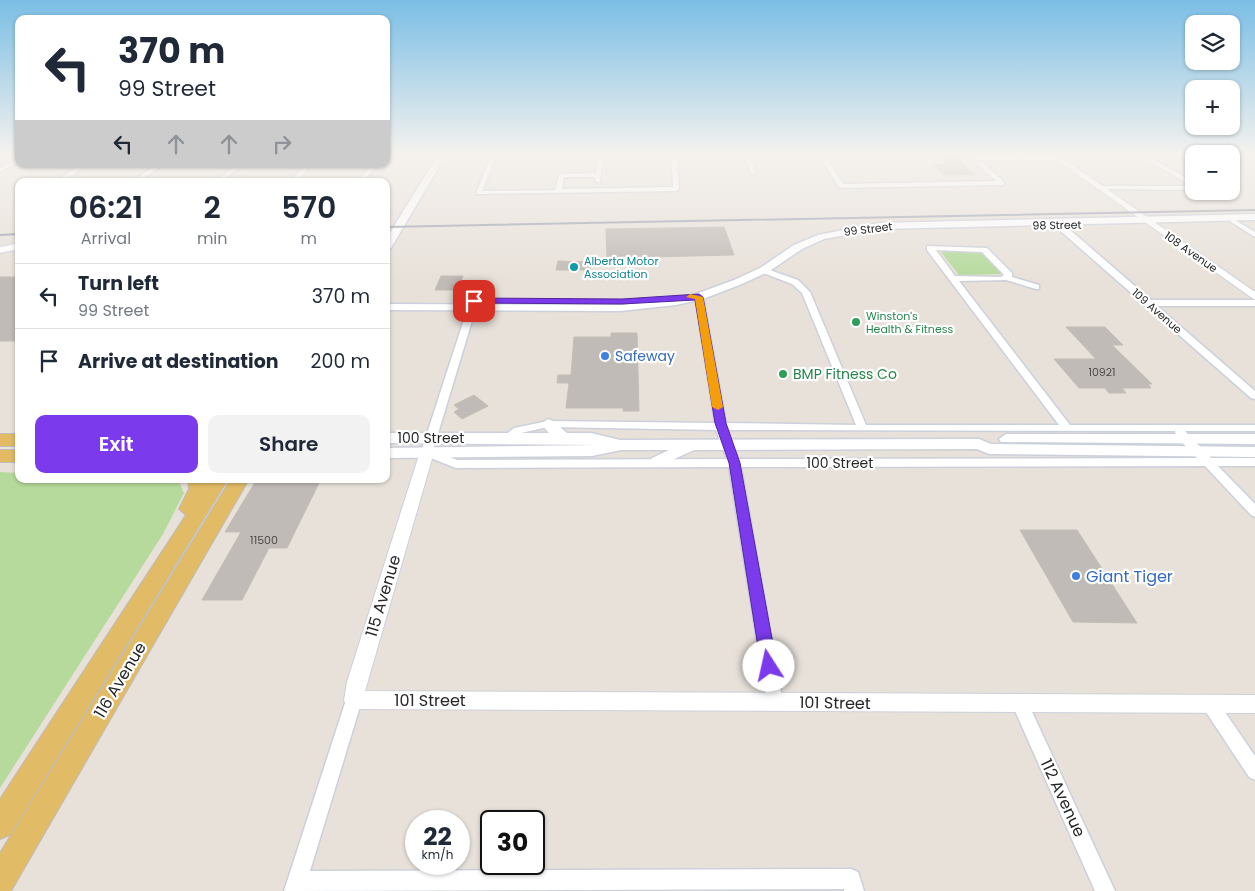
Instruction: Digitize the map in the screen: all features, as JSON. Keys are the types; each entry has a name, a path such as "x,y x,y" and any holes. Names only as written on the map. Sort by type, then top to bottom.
{"main road":[{"path":"397,211 406,197"},
{"path":"390,235 415,197"},
{"name":"98 Street","path":"979,224 1006,226 1255,218"},
{"name":"98 Street","path":"1146,221 1233,221 1255,218"},
{"name":"99 Street","path":"390,300 620,308 663,304 699,297 764,270 798,247 841,231 879,226 979,224"},
{"name":"99 Street","path":"390,308 473,304"},
{"path":"548,424 564,438"},
{"name":"100 Street","path":"979,444 984,439 1180,433 1255,439"},
{"name":"100 Street","path":"390,452 429,445 506,439 591,438 620,445"},
{"name":"100 Street","path":"390,439 429,445 592,451 620,445 979,444 989,449 1202,457 1255,452"},
{"path":"0,440 15,440"},
{"path":"657,462 691,445"},
{"path":"1042,463 1048,454 1059,451"},
{"path":"0,456 15,456"},
{"path":"167,558 198,489 197,483"},
{"name":"116 Avenue","path":"0,825 167,558 216,483"},
{"name":"116 Avenue","path":"0,881 238,483"}],"street":[{"name":"108 Avenue","path":"1111,197 1255,297"},
{"path":"1233,221 1255,235"},
{"name":"109 Avenue","path":"1056,223 1255,396"},
{"path":"0,250 15,247"},
{"path":"1008,278 1009,276 989,252 984,250 930,248 1067,428"},
{"path":"764,270 788,279 803,288 862,427"},
{"path":"954,278 1008,278 1036,287"},
{"path":"699,297 721,428 734,463 775,703"},
{"path":"1148,303 1255,303"},
{"name":"115 Avenue","path":"296,886 473,304"},
{"name":"100 Street","path":"506,439 518,430 548,424 721,428 1067,428 1180,433 1255,428"},
{"path":"1180,433 1255,512"},
{"name":"100 Street","path":"429,445 456,464 657,462 1042,463 1202,457 1255,462"},
{"name":"101 Street","path":"354,700 1255,704"},
{"name":"112 Avenue","path":"1020,704 1105,891"},
{"path":"1210,704 1255,771"},
{"path":"296,886 853,885"}],"green space":[{"path":"941,252 982,252 1002,274 959,275"},
{"path":"0,472 15,473 15,483 180,483 184,493 163,534 0,788"}],"building":[{"path":"724,227 734,255 607,258 606,229"},
{"name":"Alberta Motor Association","path":"558,261 591,262 590,270 556,270"},
{"path":"441,276 463,276 457,290 435,290"},
{"path":"0,277 15,277 15,341 0,341"},
{"path":"1066,327 1105,327 1123,345 1112,345 1152,384 1148,384 1151,388 1122,388 1126,393 1109,393 1105,388 1079,388 1054,359 1096,359"},
{"name":"Safeway","path":"611,333 637,333 639,411 623,411 623,408 566,408 569,383 557,383 558,375 571,375 574,337 611,337"},
{"path":"474,395 488,406 462,419 454,412 459,409 454,405"},
{"path":"255,483 319,483 287,548 269,548 242,600 202,600 241,532 225,532"},
{"name":"Giant Tiger","path":"1020,530 1077,530 1137,623 1073,622"}],"railway":[{"path":"390,227 1255,210"},
{"path":"0,235 15,234"}],"slow traffic":[{"path":"690,297 699,297 718,407"}],"place":[{"name":"Alberta Motor Association","path":"574,267"},
{"name":"Winston's Health & Fitness","path":"856,322"},
{"name":"Safeway","path":"605,356"},
{"name":"BMP Fitness Co","path":"783,374"},
{"name":"Giant Tiger","path":"1076,576"}],"route":[{"path":"474,301 622,301 669,297 699,297 721,428 734,463 769,666"}]}
